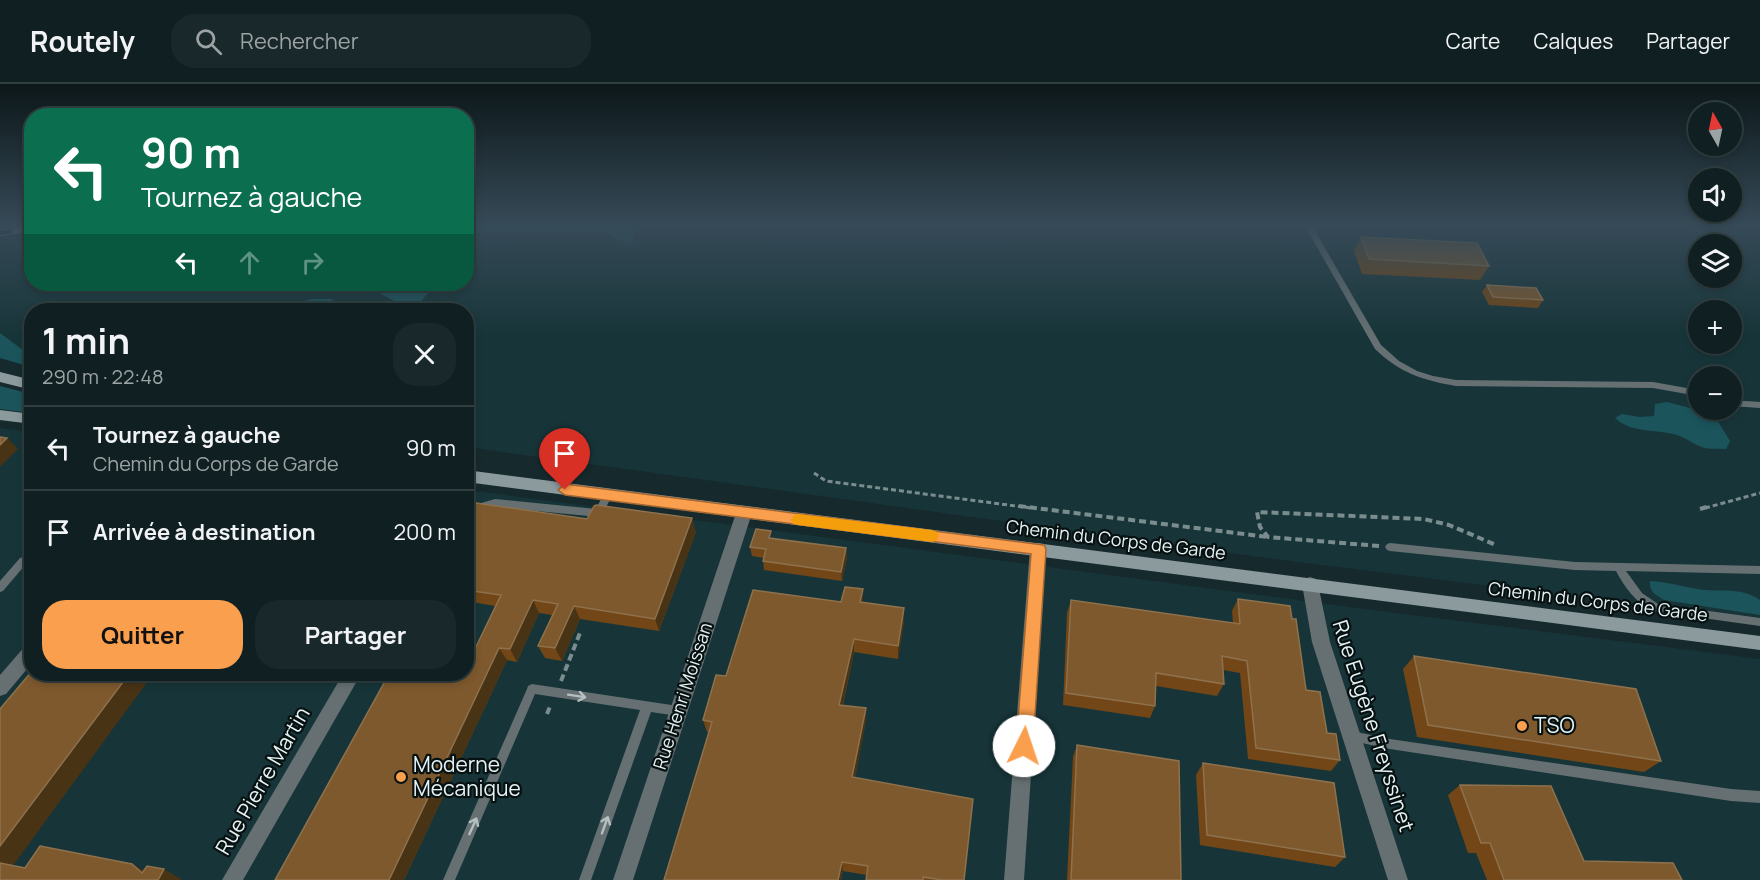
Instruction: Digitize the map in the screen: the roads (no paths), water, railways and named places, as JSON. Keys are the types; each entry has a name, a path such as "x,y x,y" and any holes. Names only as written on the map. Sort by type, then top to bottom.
{"street":[{"path":"0,377 24,383"},
{"path":"0,415 24,418"},
{"name":"Chemin du Corps de Garde","path":"474,477 1760,643"},
{"name":"Rue Henri Moissan","path":"623,880 744,513"},
{"path":"1014,880 1038,549"},
{"name":"Rue Eugène Freyssinet","path":"1310,584 1321,642 1398,880"},
{"path":"0,688 24,660"},
{"name":"Rue Pierre Martin","path":"232,880 348,681"}],"lane":[{"path":"1328,261 1378,347 1408,372 1431,380 1456,383 1653,385 1688,391"},
{"path":"1742,404 1760,405"},
{"path":"474,520 481,507 495,503 598,513 607,495"},
{"path":"1390,548 1575,566 1760,570"},
{"path":"0,588 23,561"},
{"path":"1620,568 1631,589 1640,600 1656,608 1760,622"},
{"path":"449,880 532,689 678,711"},
{"path":"585,880 647,707"},
{"path":"1352,736 1390,744 1708,792 1760,797"}],"place":[{"name":"TSO","path":"1522,726"},
{"name":"Moderne Mécanique","path":"401,777"}]}
